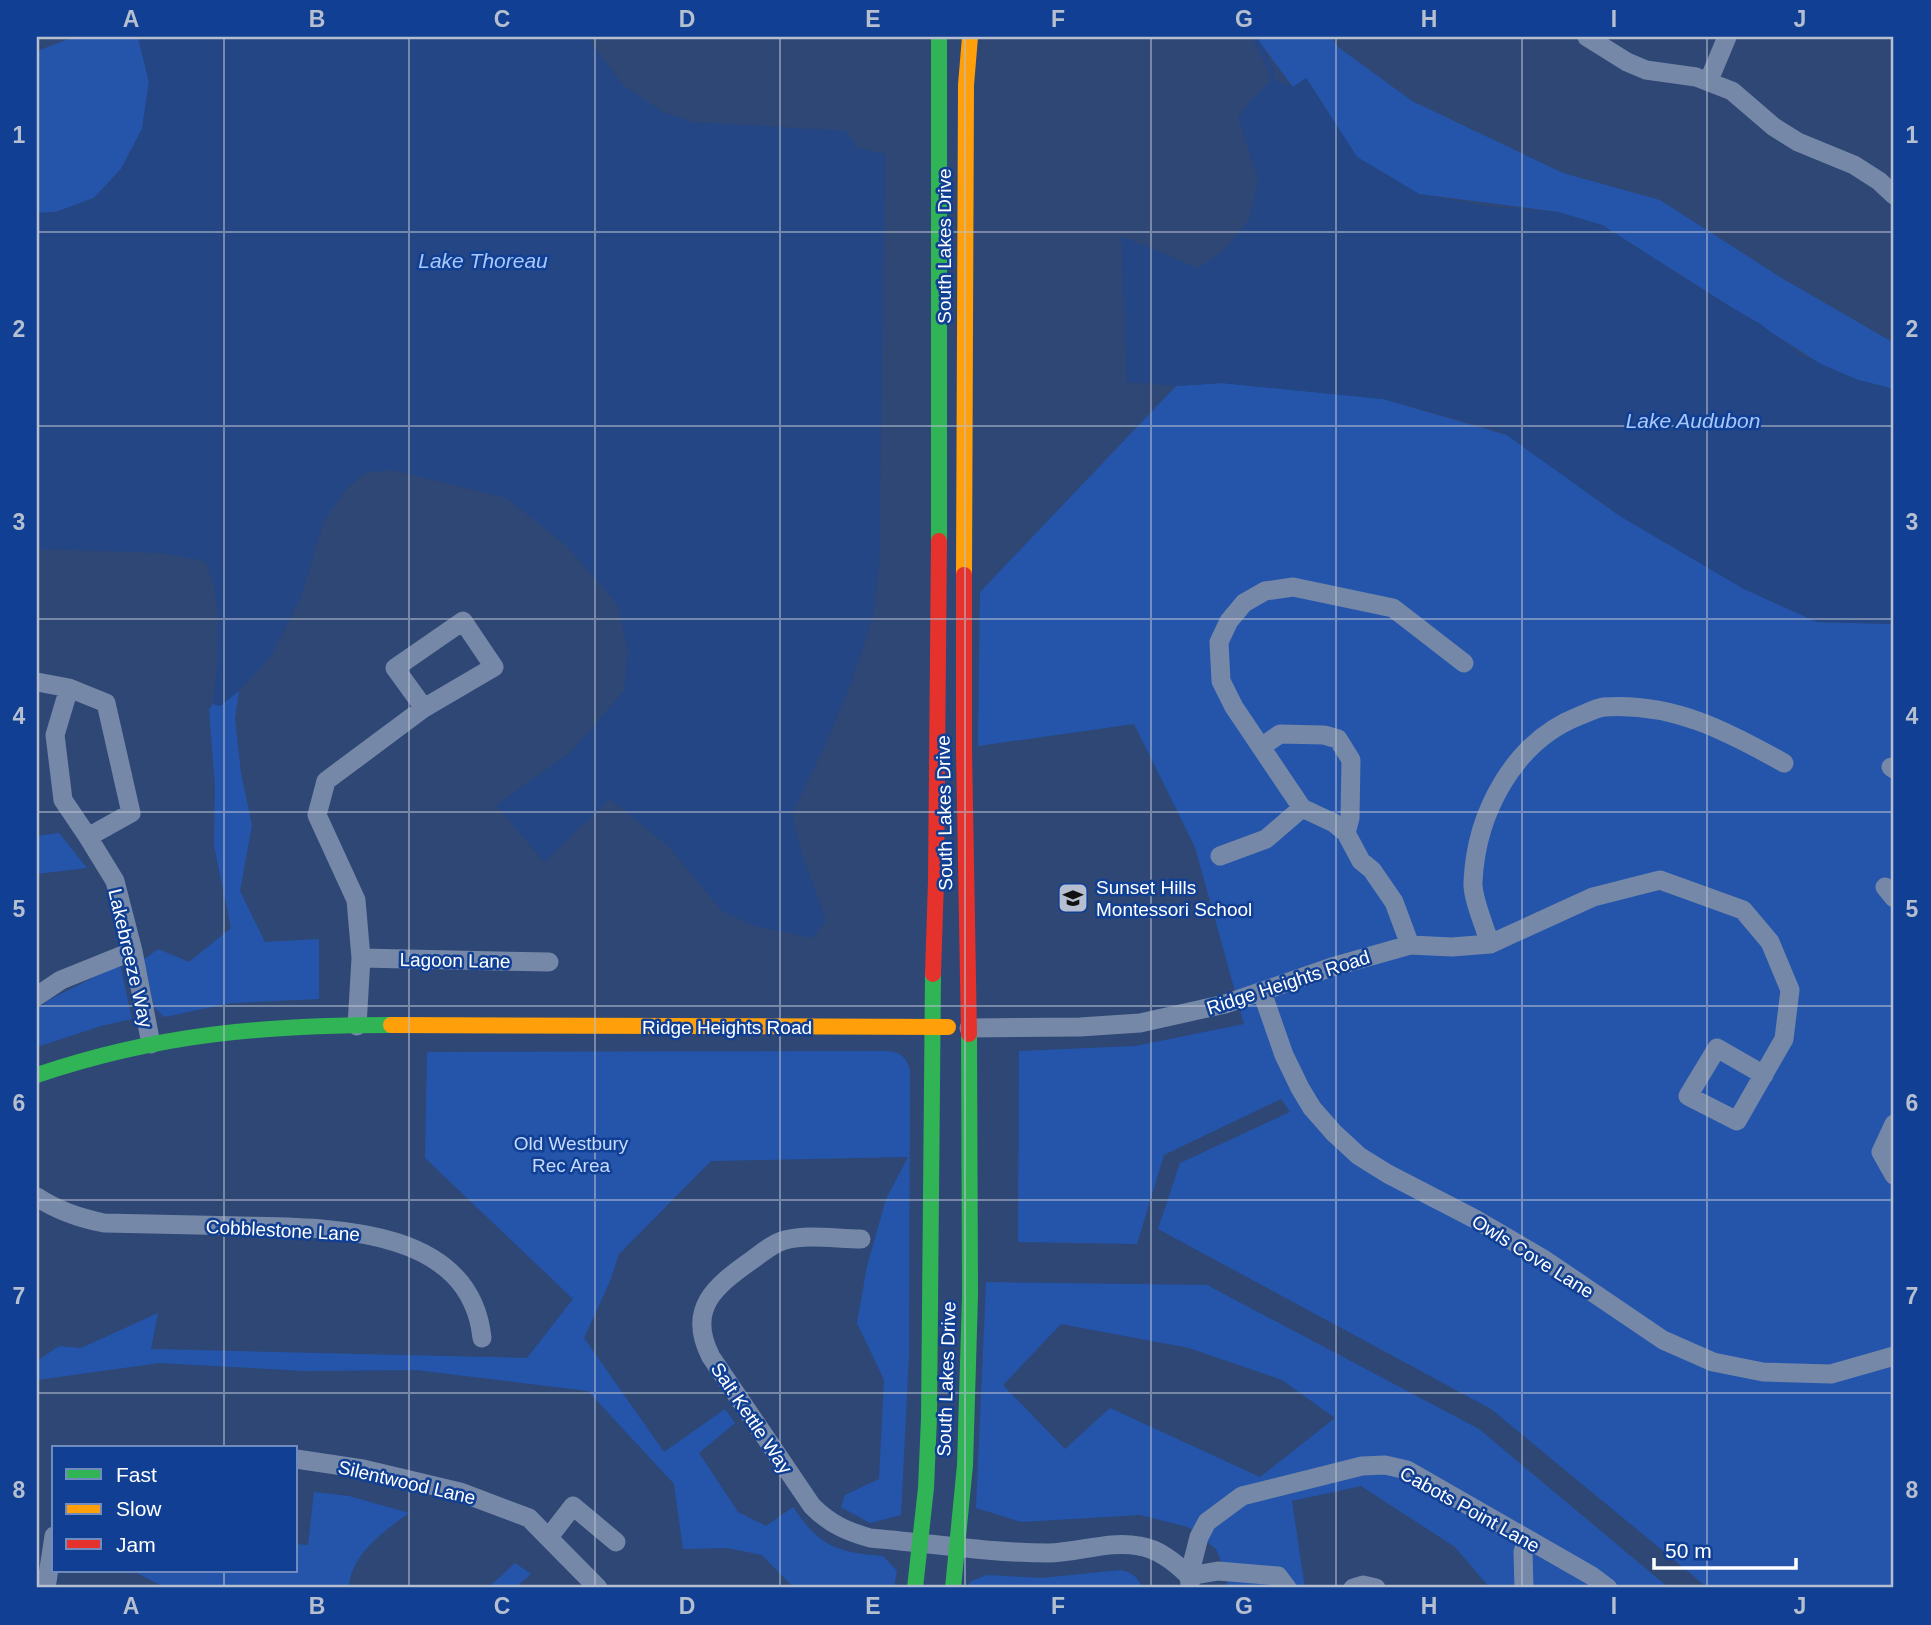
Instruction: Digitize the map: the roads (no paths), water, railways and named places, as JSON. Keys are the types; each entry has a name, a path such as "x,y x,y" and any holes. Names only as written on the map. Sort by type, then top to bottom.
{"main road":[{"name":"South Lakes Drive","path":"915,1588 929,1418 931,1027 936,870 939,37"},
{"name":"South Lakes Drive","path":"953,1588 965,1465 970,1296 964,707 965,206 970,37"},
{"name":"Ridge Heights Road","path":"37,1075 108,1053 196,1035 247,1030 357,1026 969,1028"}],"street":[{"path":"1587,37 1627,62 1646,70 1709,80 1732,91 1774,127 1798,142 1854,165 1879,181 1894,195"},
{"path":"1709,80 1727,37"},
{"path":"1410,945 1394,902 1372,870 1361,861 1346,833 1334,823 1302,808 1234,707 1221,681 1219,642 1229,621 1244,603 1265,591 1293,587 1393,608 1464,663"},
{"path":"357,1026 361,958 356,900 317,815 326,781 424,708 494,667 463,621 395,668 424,708"},
{"path":"37,682 69,688 106,703 131,813 88,836"},
{"name":"Lakebreeze Way","path":"69,688 55,735 63,800 115,881 151,1044"},
{"path":"1764,1075 1784,1039 1790,990 1770,942 1743,909 1660,880 1593,897 1490,944 1472,886 1477,843 1494,797 1521,756 1559,724 1601,707 1659,709 1726,731 1784,764"},
{"path":"1261,747 1280,734 1314,734 1338,739 1351,760 1350,818 1346,833"},
{"path":"1220,856 1266,839 1302,808"},
{"name":"Ridge Heights Road","path":"969,1028 1080,1027 1140,1023 1181,1016 1410,945 1452,947 1490,944"},
{"path":"37,996 61,980 132,951"},
{"name":"Lagoon Lane","path":"361,958 549,962"},
{"name":"Owls Cove Lane","path":"1262,992 1283,1055 1300,1088 1312,1108 1359,1156 1545,1260 1663,1340 1713,1362 1763,1372 1831,1374 1894,1356"},
{"path":"1894,1124 1881,1152 1894,1175"},
{"name":"Cobblestone Lane","path":"37,1197 52,1207 77,1217 104,1223 326,1228 369,1234 397,1243 436,1261 464,1286 480,1319 482,1338"},
{"name":"Salt Kettle Way","path":"861,1239 793,1238 780,1241 718,1284 702,1313 705,1347 812,1506 827,1521 847,1532 870,1538 920,1542"},
{"name":"Silentwood Lane","path":"298,1459 363,1469 460,1492 529,1518 598,1588"},
{"name":"Cabots Point Lane","path":"1190,1582 1199,1537 1207,1522 1242,1496 1362,1466 1385,1465 1407,1471 1592,1576 1608,1588"},
{"path":"549,1537 573,1506 616,1542"},
{"path":"1524,1588 1523,1552 1527,1540"},
{"path":"920,1542 1014,1552 1052,1553 1115,1545 1139,1546 1159,1552 1176,1563 1190,1582 1219,1571 1278,1576 1287,1588"},
{"path":"46,1588 52,1549"},
{"path":"1353,1588 1363,1585 1376,1588"}],"water":[{"name":"Lake Thoreau","path":"138,37 587,37 623,85 663,112 692,122 846,131 858,148 885,154 879,568 872,619 854,675 792,814 801,852 826,920 812,938 755,926 722,911 668,846 610,799 544,862 496,805 571,752 624,691 628,651 618,605 567,546 506,498 391,470 366,473 348,487 324,521 301,597 271,656 239,691 220,706 213,704 218,613 205,561 161,553 37,549 37,213 56,212 94,198 121,169 142,129 149,82"},
{"name":"Lake Audubon","path":"1306,78 1357,157 1419,194 1485,206 1558,212 1602,225 1759,323 1801,355 1858,380 1894,389 1894,624 1817,622 1744,589 1620,516 1501,431 1383,399 1222,383 1176,386 1127,382 1121,236 1198,268 1223,251 1250,218 1258,180 1238,117 1272,79 1293,87"}],"waterway":[{"path":"1254,37 1271,69 1272,79"}],"place":[{"name":"Sunset Hills Montessori School","path":"1073,898"}],"park label":[{"name":"Old Westbury Rec Area","path":"571,1154"}]}
